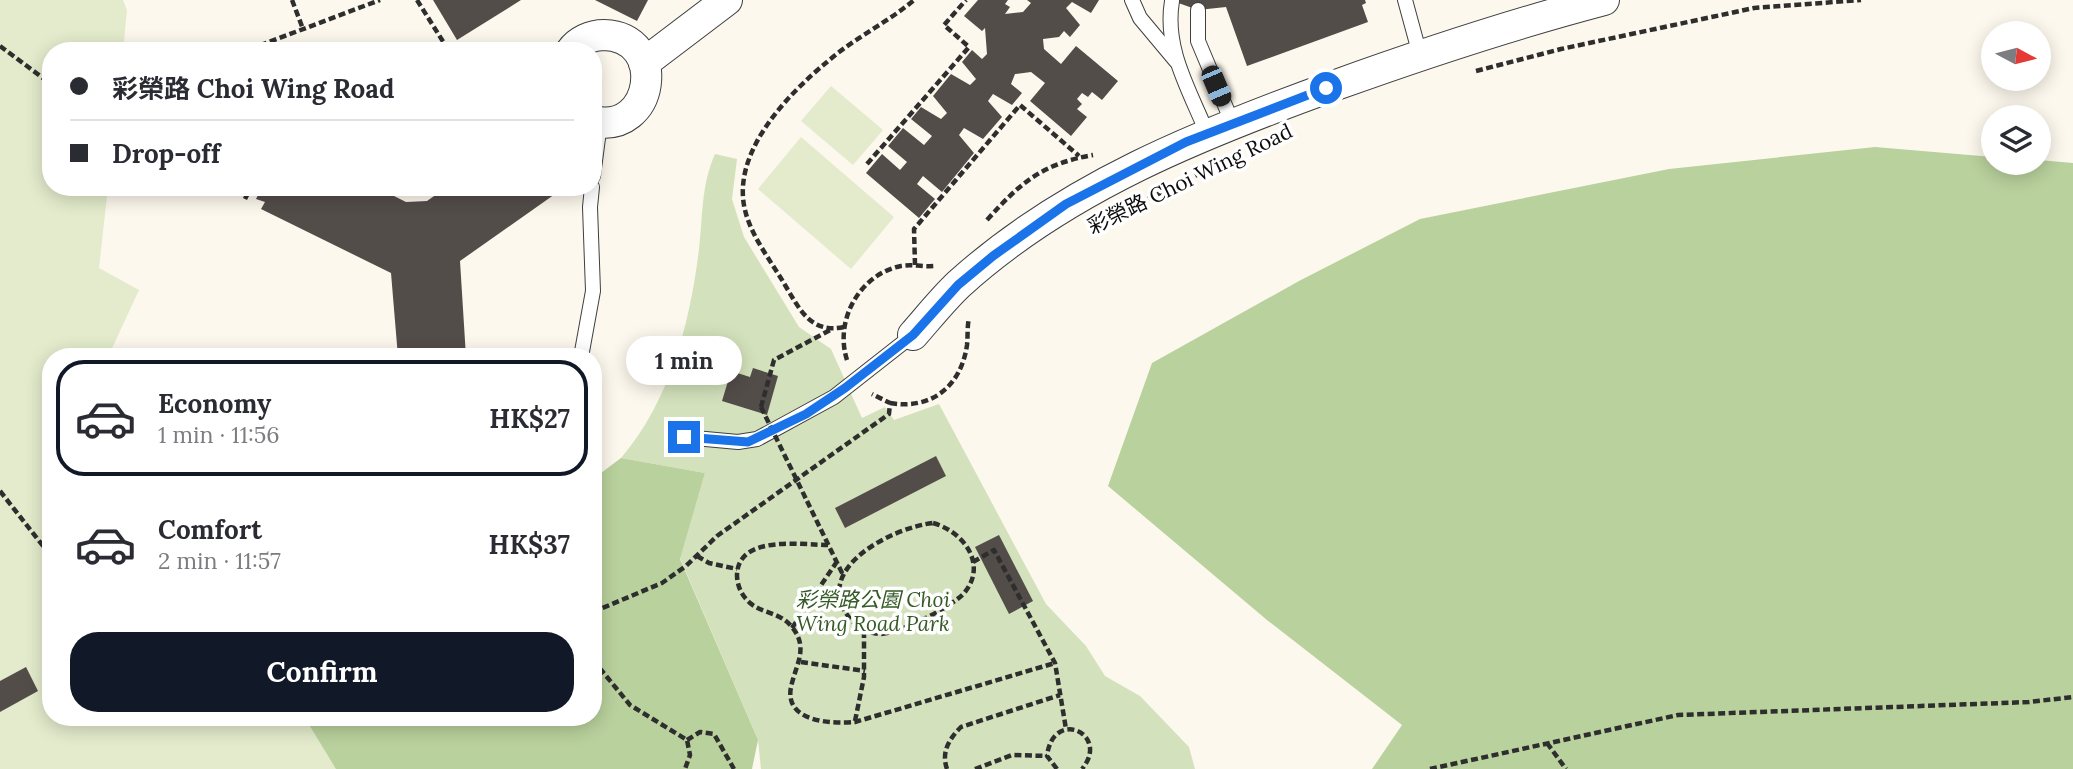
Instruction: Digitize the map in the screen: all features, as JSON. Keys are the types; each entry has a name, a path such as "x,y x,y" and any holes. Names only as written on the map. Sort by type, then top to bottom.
{"street":[{"path":"644,63 727,0"},
{"name":"彩榮路 Choi Wing Road","path":"913,335 958,285 1022,234 1066,204 1220,127 1491,31 1604,0"},
{"path":"582,42 586,39 613,36 638,51 644,63 645,92 638,105 615,121 602,122"}],"lane":[{"path":"1132,0 1140,18 1176,61 1220,127"},
{"path":"1405,0 1420,55"},
{"path":"1172,1 1170,25 1176,61"},
{"path":"1198,10 1198,41 1220,127"},
{"path":"583,348 593,291 591,196"},
{"path":"684,437 738,442 757,439 834,397 913,335"}],"path":[{"path":"292,0 303,29"},
{"path":"269,42 380,0"},
{"path":"417,0 443,42"},
{"path":"832,329 811,322 803,314 754,232 745,210 744,174 762,135 803,83 828,60 914,0"},
{"path":"867,164 969,47 944,25 966,0"},
{"path":"1471,72 1561,49 1754,8 1861,0"},
{"path":"0,46 42,77"},
{"path":"915,265 915,229 1020,105 1080,157"},
{"name":"彩榮路 Choi Wing Road","path":"1094,226 1219,163"},
{"path":"890,403 908,406 937,399 960,375 967,346 968,320 974,308"},
{"path":"843,575 761,407 774,360 832,329 844,327"},
{"path":"602,608 662,583 717,536 889,414"},
{"path":"0,491 42,545"},
{"path":"918,525 948,527 964,541 973,562 969,584 956,601 894,632 879,634 864,630 843,610 839,595 843,575 856,556 918,525"},
{"path":"828,545 775,543 743,559 737,569 737,583 751,604 784,619 799,638 801,662 790,688 792,703 800,714 827,722 855,722 1055,663"},
{"path":"973,562 994,550 1001,562 1055,663 1066,729"},
{"path":"697,555 709,562 737,569"},
{"path":"793,628 837,563"},
{"path":"855,722 865,671 864,630"},
{"path":"801,662 865,671"},
{"path":"602,671 630,705 687,740 690,755 685,769"},
{"path":"947,769 945,749 961,727 1060,695"},
{"path":"1430,769 1678,715 2029,702 2073,697"},
{"path":"1046,756 1048,743 1055,734 1066,729 1077,730 1086,737 1091,748 1090,759 1083,769"},
{"path":"687,740 700,732 714,734 734,769"},
{"path":"1547,743 1566,769"},
{"path":"975,769 1012,755 1046,756 1057,769"}],"green space":[{"path":"0,0 123,0 127,10 124,42 42,42 42,196 107,196 99,268 139,290 112,348 42,348 42,726 310,726 336,769 0,769"},
{"path":"831,86 883,130 853,165 801,121"},
{"path":"801,137 894,217 851,269 758,189"},
{"path":"1875,147 1981,156 1981,175 2051,175 2051,161 2073,163 2073,769 1372,769 1402,725 1267,620 1108,486 1152,363 1299,281 1420,219 1669,169"},
{"name":"彩榮路公園 Choi Wing Road Park","path":"715,154 737,159 732,199 744,237 799,327 831,349 862,418 885,407 894,420 939,404 1046,604 1086,646 1105,676 1140,696 1189,747 1195,769 761,769 758,740 680,558 705,473 621,458 653,412 675,360 690,305 705,189"},
{"path":"621,458 705,473 680,559 758,740 752,769 156,769 144,726 602,726 602,472"}],"building":[{"path":"433,0 521,0 457,40"},
{"path":"595,0 648,0 637,21"},
{"path":"978,0 1008,0 1005,4 1010,7 1005,14 1023,12 1031,3 1027,0 1099,0 1091,13 1072,2 1066,8 1080,25 1070,37 1064,31 1059,37 1043,39 1044,49 1061,64 1076,46 1118,81 1102,100 1092,92 1088,97 1082,93 1077,99 1082,104 1077,109 1087,117 1071,136 1030,101 1045,83 1031,72 1015,74 1011,84 1022,93 1012,105 993,94 988,101 1002,117 983,139 964,128 959,135 974,153 942,192 923,176 917,184 935,199 919,218 866,173 882,154 900,170 907,162 888,146 903,128 924,145 932,136 911,119 921,107 941,119 947,113 933,96 951,74 970,85 976,79 962,62 972,50 982,59 987,54 985,28 982,31 964,16"},
{"path":"1170,0 1365,0 1366,3 1362,5 1368,22 1247,66 1226,7 1198,10"},
{"path":"258,196 394,196 406,202 427,201 434,196 552,196 460,261 465,348 397,348 391,273 261,209 265,202 256,199"},
{"path":"753,368 778,376 767,415 722,401 731,371 750,377"},
{"path":"936,456 946,476 845,528 835,508"},
{"path":"999,535 1033,601 1009,614 975,547"},
{"path":"26,667 38,691 0,712 0,681"}],"route":[{"path":"684,437 748,442 806,414 834,397 913,335 958,285 1011,242 1066,204 1186,142 1232,122 1326,88"}]}
